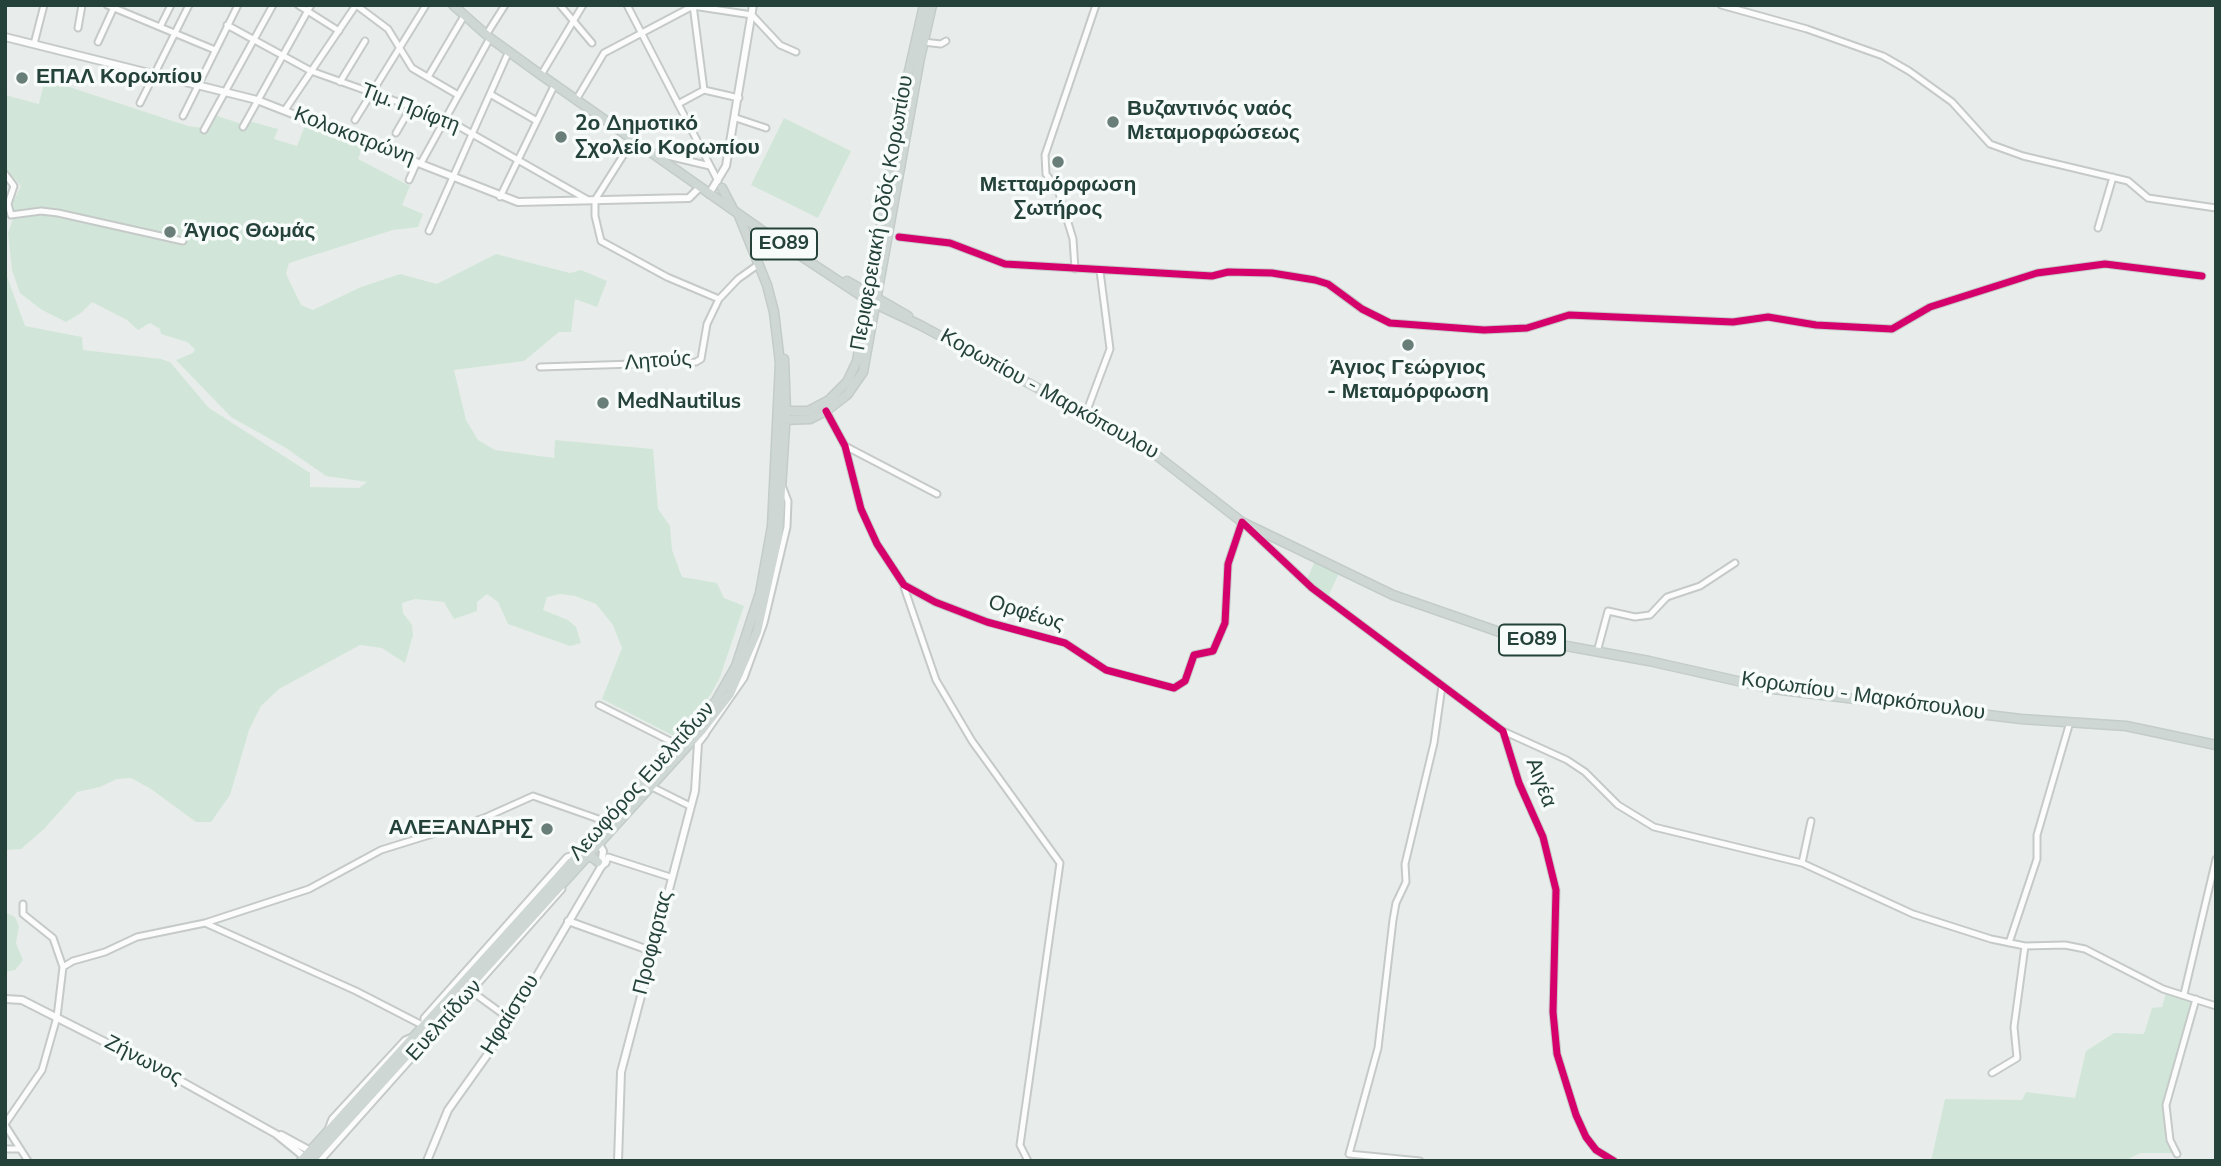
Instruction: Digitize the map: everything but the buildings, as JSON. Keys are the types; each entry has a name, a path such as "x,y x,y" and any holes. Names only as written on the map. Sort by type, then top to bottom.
{"main road":[{"name":"ΕΟ89","path":"453,5 488,36 541,75 736,213"},
{"name":"Περιφερειακή Οδός Κορωπίου","path":"781,415 800,420 826,411 847,395 863,372 909,68 924,5"},
{"name":"Περιφερειακή Οδός Κορωπίου","path":"808,411 836,394 851,376 857,361 873,299 932,5"},
{"name":"Λεωφόρος Ευελπίδων","path":"311,1158 353,1120 379,1081 424,1026 595,842 704,732 725,706 743,668 762,622 771,581 783,488 785,433 781,415 786,390 781,332 759,264 720,185"},
{"name":"Κορωπίου - Μαρκόπουλου","path":"736,213 873,299 1161,456 1242,522 1348,575 1435,611 1511,636 1811,695 2126,726 2216,745"},
{"name":"Λεωφόρος Ευελπίδων","path":"595,842 607,822 678,745 723,690 750,630 763,579 774,516 781,415 780,354 774,312"},
{"path":"786,390 794,405 808,411"},
{"path":"781,415 808,411"},
{"path":"785,433 800,420"},
{"name":"Λεωφόρος Ευελπίδων","path":"311,1158 328,1133 439,1024 486,972 565,880 582,856"},
{"path":"582,856 592,856 599,866"}],"street":[{"path":"34,44 44,5"},
{"path":"78,28 82,5"},
{"path":"107,5 115,6 215,50"},
{"path":"160,27 171,5"},
{"path":"139,103 189,5"},
{"path":"183,116 238,5"},
{"path":"204,130 273,5"},
{"path":"298,5 310,8 339,31"},
{"path":"285,110 356,5 388,29 412,68 458,95"},
{"path":"355,120 426,5"},
{"path":"409,180 446,119 505,5"},
{"path":"560,5 592,43"},
{"path":"541,75 583,5"},
{"path":"627,5 720,185"},
{"path":"712,196 720,185 726,166 753,5"},
{"path":"1075,269 1073,239 1058,190 1046,174 1045,155 1096,5"},
{"path":"1721,5 1807,29 1883,56 1952,102 1990,144 2023,156 2129,181 2148,198 2216,208"},
{"path":"98,42 115,6"},
{"path":"693,6 704,90"},
{"path":"576,100 604,53 693,6 752,15 780,46 796,52"},
{"path":"243,127 310,8"},
{"path":"428,77 464,16"},
{"name":"Τιμ. Πρίφτη","path":"227,25 311,71 446,119 591,200"},
{"name":"Κολοκοτρώνη","path":"5,37 257,100 500,197 524,204 689,198 700,187"},
{"path":"340,82 365,41"},
{"path":"923,42 941,44 946,41"},
{"path":"429,231 509,51"},
{"path":"500,197 555,85"},
{"path":"678,104 704,90 739,98"},
{"path":"490,94 537,121"},
{"path":"396,133 411,107"},
{"path":"736,118 766,128"},
{"path":"633,140 591,200 601,241 667,277 719,299"},
{"path":"648,151 710,166"},
{"path":"5,174 14,186 8,204 11,215 41,211 58,213 183,241"},
{"path":"2098,228 2113,177"},
{"path":"899,237 950,243 1005,264 1212,275 1228,272 1261,273 1315,280 1328,284 1362,309 1390,323 1484,330 1527,328 1569,315 1733,322 1768,317 1816,325 1892,329 1930,307 2037,273 2105,264 2202,276"},
{"name":"Λητούς","path":"540,367 696,362 701,359 707,324 719,299 738,279 759,264"},
{"path":"1086,413 1110,349 1100,271"},
{"name":"Ορφέως","path":"826,411 845,446 869,528 904,585 935,602 987,622 1065,643 1106,670 1174,688 1185,681 1194,655 1213,651 1225,623 1228,564 1242,522"},
{"path":"845,446 937,494"},
{"name":"Αιγέα","path":"1242,522 1312,588 1503,732 1567,760 1585,772 1618,805 1647,824 1802,863 1913,914 2009,943 2075,947 2103,956 2163,989 2216,1006"},
{"path":"1597,652 1608,611 1635,617 1650,615 1667,597 1700,586 1735,563"},
{"path":"904,585 936,680 972,741 1060,863 1020,1145 1028,1161"},
{"path":"1420,1161 1349,1154 1378,1048 1396,903 1406,882 1405,864 1434,743 1442,686"},
{"path":"599,705 678,745"},
{"path":"2009,943 2037,859 2037,835 2070,722"},
{"name":"Προφαρτας","path":"618,1161 621,1072 697,780 699,741 704,732"},
{"name":"Αιγέα","path":"1503,732 1519,783 1543,836 1556,890 1553,1012 1557,1054 1576,1115 1586,1137 1596,1150 1614,1161"},
{"path":"1508,745 1516,739"},
{"path":"650,786 690,806"},
{"path":"64,967 137,937 205,923 309,890 381,850 484,818 533,796 607,822"},
{"path":"1802,863 1811,821"},
{"path":"595,842 599,866 606,863 608,857 670,877"},
{"path":"2184,994 2216,859"},
{"name":"Ηφαίστου","path":"428,1161 450,1105 511,1020 599,866"},
{"path":"23,904 23,914 53,938 64,967 57,1017 42,1070 5,1124 28,1161"},
{"path":"568,921 654,952"},
{"path":"205,923 356,991 424,1026"},
{"path":"1992,1073 2017,1058 2014,1027 2025,946"},
{"path":"478,996 511,1020"},
{"name":"Ζήνωνος","path":"5,999 22,1000 172,1076 276,1134 311,1158"},
{"path":"2177,1154 2170,1140 2166,1105 2196,999"},
{"path":"5,1149 20,1149"}],"green space":[{"path":"45,79 188,126 203,128 211,114 242,124 245,120 278,129 274,139 297,146 306,123 363,146 358,159 410,186 402,205 423,214 418,227 393,230 289,263 286,274 301,305 313,310 361,287 400,274 437,284 496,254 570,273 581,270 607,281 597,307 575,299 571,332 559,332 524,361 454,370 466,420 478,440 495,450 554,458 555,440 653,449 658,509 670,526 672,550 682,577 717,583 724,598 744,606 720,677 711,694 676,737 602,699 622,648 613,625 596,604 575,596 560,594 547,597 543,610 568,620 576,627 581,643 570,646 508,624 498,602 487,594 477,602 477,611 454,619 444,602 415,599 402,603 403,613 412,625 413,635 405,663 382,648 360,645 279,689 261,706 249,730 230,795 211,822 196,822 151,789 131,778 117,779 100,787 77,792 44,829 21,849 5,850 5,271 25,326 82,337 83,350 170,362 209,408 310,473 310,487 359,488 367,482 326,476 286,448 231,417 176,360 193,353 195,349 187,342 161,334 160,329 150,323 138,330 127,320 92,302 66,322 42,310 20,293 12,270 8,233 13,219 13,202 21,186 5,168 5,95 39,104"},
{"path":"784,118 851,151 818,218 751,185"},
{"path":"1315,561 1339,573 1327,599 1306,581"},
{"path":"5,912 15,917 19,926 16,943 23,960 15,970 5,972"},
{"path":"2166,993 2192,1000 2164,1106 2164,1123 2172,1153 2140,1153 2125,1161 1931,1161 1945,1099 2022,1100 2026,1092 2075,1098 2086,1051 2114,1033 2144,1034 2152,1008 2162,1007"}],"cycle path":[{"path":"899,237 950,243 1005,264 1212,276 1228,272 1272,273 1328,284 1362,309 1390,323 1484,330 1527,328 1569,315 1733,322 1768,317 1816,325 1892,329 1930,307 2037,273 2105,264 2202,276"},
{"path":"826,411 845,446 861,509 877,544 904,585 935,602 987,622 1065,643 1106,670 1174,688 1185,681 1194,655 1213,651 1225,623 1228,564 1242,522 1312,588 1503,731 1519,783 1543,837 1556,890 1553,1012 1557,1054 1576,1115 1586,1137 1596,1150 1614,1161"}],"place":[{"name":"ΕΠΑΛ Κορωπίου","path":"22,78"},
{"name":"Βυζαντινός ναός Μεταμορφώσεως","path":"1113,122"},
{"name":"2ο Δημοτικό Σχολείο Κορωπίου","path":"561,137"},
{"name":"Μετταμόρφωση Σωτήρος","path":"1058,162"},
{"name":"Άγιος Θωμάς","path":"170,232"},
{"name":"Άγιος Γεώργιος - Μεταμόρφωση","path":"1408,345"},
{"name":"MedNautilus","path":"603,403"},
{"name":"ΑΛΕΞΑΝΔΡΗΣ","path":"547,829"}]}
